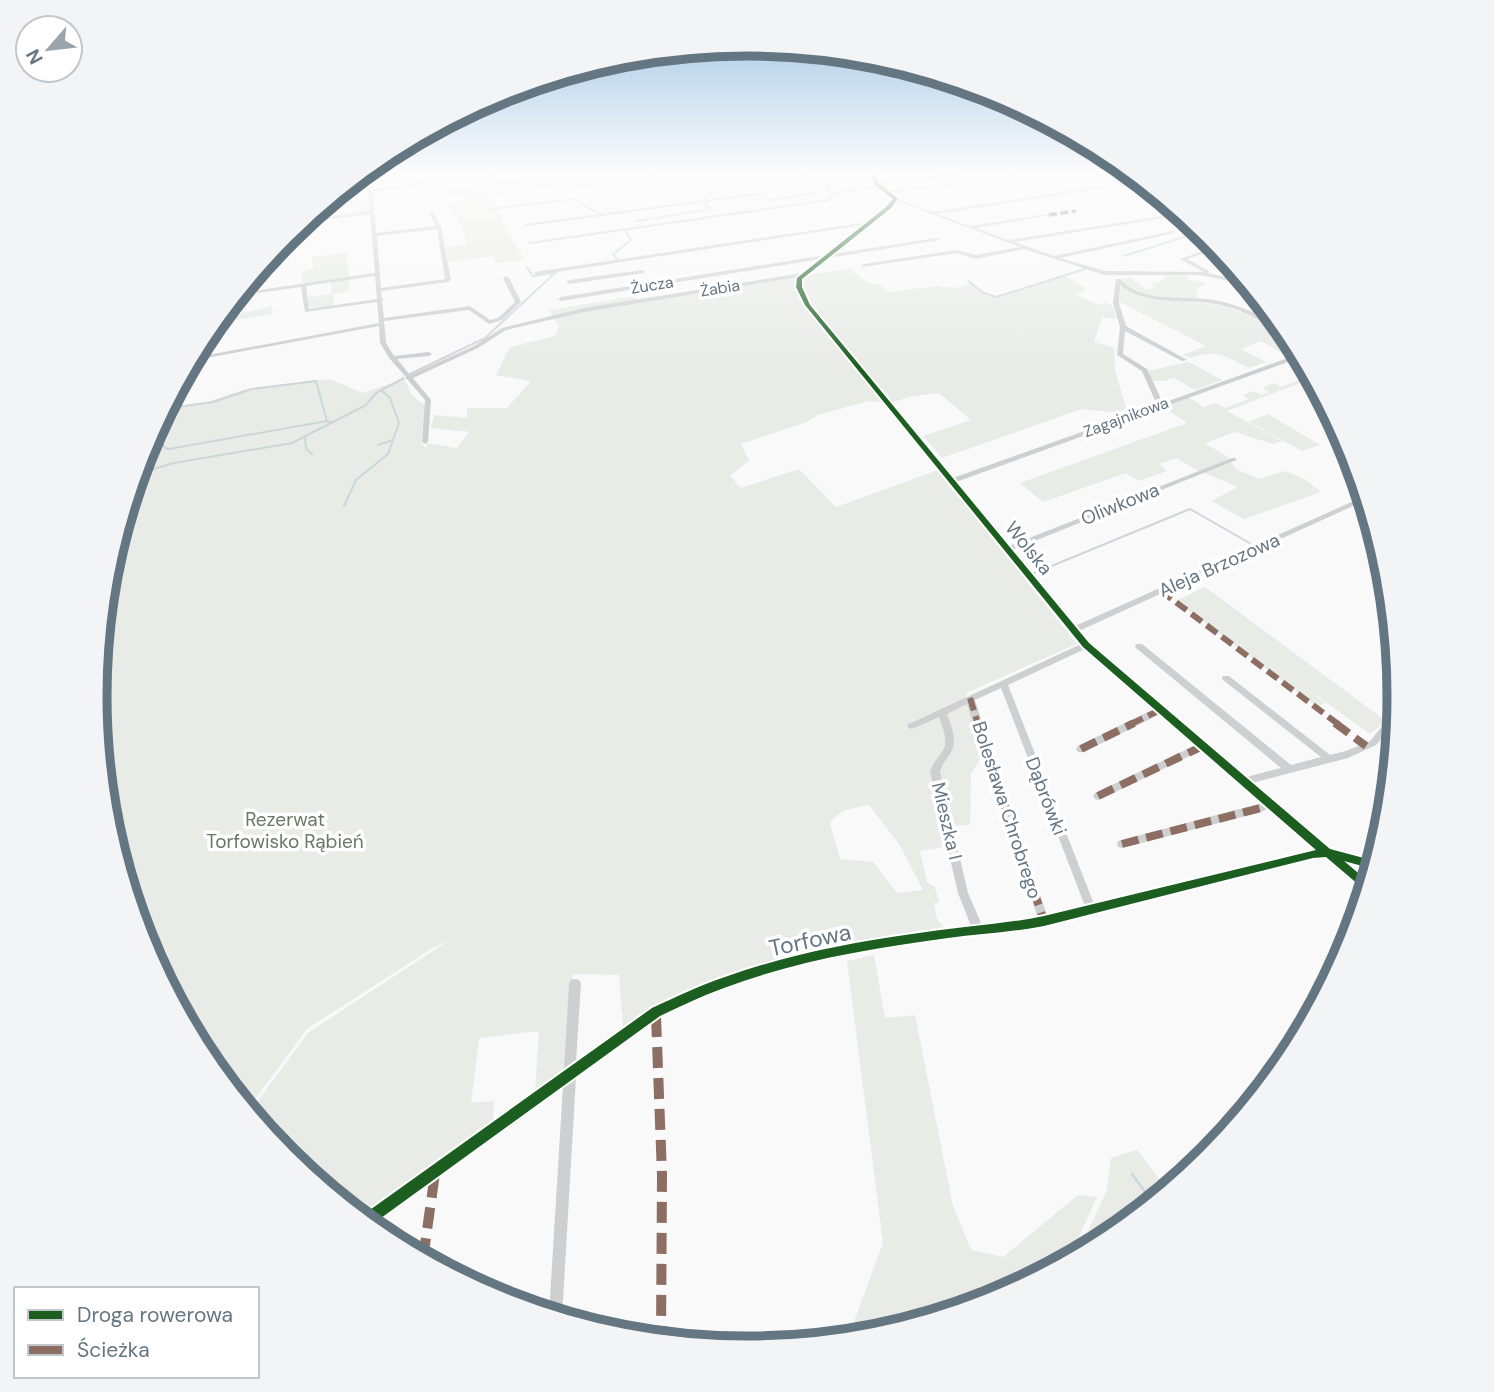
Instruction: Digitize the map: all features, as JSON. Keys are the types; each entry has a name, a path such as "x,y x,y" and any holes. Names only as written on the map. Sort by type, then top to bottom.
{"street":[{"path":"374,238 383,342 392,358 428,400 425,442"},
{"path":"379,290 449,280 441,238"},
{"path":"530,243 565,238"},
{"path":"537,273 770,238"},
{"path":"803,275 850,238"},
{"path":"997,238 1118,279 1207,274 1233,280"},
{"path":"1006,241 1026,238"},
{"path":"1054,258 1146,238"},
{"name":"Żucza","path":"561,299 937,239"},
{"path":"864,266 957,251 976,257 1023,247"},
{"path":"1207,251 1183,259 1207,274"},
{"path":"569,282 642,272"},
{"path":"250,293 378,274"},
{"name":"Żabia","path":"408,378 476,347 499,331 584,310 803,275"},
{"name":"Wolska","path":"803,275 799,279 799,287 808,305 1086,645 1360,880"},
{"path":"204,357 381,322 470,308 489,322 496,321 518,302 506,278"},
{"path":"1118,279 1116,303 1123,327 1120,355 1145,370 1160,404"},
{"path":"1118,279 1126,288 1150,297 1219,302 1266,321"},
{"path":"582,282 588,295"},
{"path":"303,285 307,311 381,300"},
{"path":"1123,327 1184,360"},
{"path":"392,358 429,354"},
{"name":"Zagajnikowa","path":"952,481 1290,359"},
{"name":"Oliwkowa","path":"1007,549 1234,459"},
{"name":"Aleja Brzozowa","path":"1073,630 1357,502"},
{"path":"912,726 1086,645"},
{"path":"1139,646 1289,769"},
{"path":"1226,678 1329,759"},
{"name":"Dąbrówki","path":"1003,683 1091,909"},
{"name":"Bolesława Chrobrego","path":"971,698 996,785 1044,921"},
{"path":"1081,749 1160,710"},
{"name":"Mieszka I","path":"942,712 949,747 936,763 935,772 963,893 979,931"},
{"path":"1244,781 1329,759 1373,743 1386,727"},
{"path":"1098,796 1203,746"},
{"path":"1122,844 1261,808 1270,803"},
{"path":"1329,853 1365,863"},
{"name":"Torfowa","path":"374,1216 656,1012 710,986 751,972 859,948 1044,921 1313,854 1329,853"},
{"path":"557,1307 575,984"}],"green space":[{"path":"465,238 512,238 524,260 497,263 493,256 449,262 446,247 467,245"},
{"path":"346,252 349,277 303,284 302,271 313,269 312,257"},
{"name":"Rezerwat Torfowisko Rąbień","path":"851,268 864,280 880,284 888,292 937,286 954,288 970,284 983,293 996,297 1065,276 1087,289 1076,295 1100,305 1104,302 1113,306 1116,319 1102,317 1094,342 1114,348 1115,370 1126,408 1118,413 1082,409 942,458 923,436 971,420 939,393 908,397 892,403 868,401 818,415 807,422 741,444 749,460 730,476 741,488 799,469 836,507 938,470 1077,644 968,692 966,696 984,753 971,774 970,825 943,826 939,831 944,847 920,851 927,882 935,887 939,902 934,904 937,919 944,927 838,947 715,980 677,994 623,1027 619,975 573,974 566,1069 535,1094 539,1031 479,1038 471,1103 494,1101 493,1125 369,1213 294,1149 255,1105 308,1033 448,941 434,947 307,1029 253,1102 239,1086 215,1052 173,979 141,902 119,821 108,738 108,654 112,612 129,530 156,451 177,406 210,401 246,389 317,380 332,380 363,393 404,379 412,395 425,406 421,443 426,448 427,443 457,448 469,432 431,428 434,415 467,418 467,408 507,408 531,381 496,375 510,347 555,336 559,327 549,310 635,296 639,302","holes":["869,805 899,844 923,890 897,893 873,862 840,859 830,824 833,819 852,808"]},
{"path":"1166,275 1188,276 1189,280 1207,283 1198,288 1196,297 1200,300 1148,297 1225,306 1267,322 1289,357 1261,341 1241,349 1266,362 1249,368 1220,355 1207,354 1190,358 1183,355 1206,346 1120,302 1120,286 1127,288 1121,280 1130,277 1147,290 1155,286 1151,282 1159,283"},
{"path":"349,279 350,291 333,294 334,306 309,308 308,297 332,294 331,282"},
{"path":"272,306 273,314 228,321 236,311 235,315"},
{"path":"1189,362 1222,380 1195,390 1174,378 1153,381 1147,371"},
{"path":"1302,379 1304,381 1227,411 1282,441 1273,444 1235,432 1205,443 1229,458 1236,469 1259,479 1286,471 1306,480 1321,492 1244,519 1211,501 1238,487 1176,458 1159,464 1167,471 1138,481 1126,473 1043,502 1020,483 1187,423 1162,406 1188,397 1204,407 1216,403 1225,408 1249,399 1243,395 1253,391 1261,395 1269,392 1263,388 1274,383 1281,387"},
{"path":"1268,414 1320,445 1302,451 1249,422"},
{"path":"1205,587 1386,721 1370,734 1302,685 1325,703 1317,707 1176,601"},
{"path":"874,955 885,1018 915,1015 953,1206 971,1250 1003,1257 1078,1195 1097,1197 1075,1245 1030,1270 953,1302 852,1327 883,1243 847,961"},
{"path":"1137,1150 1162,1183 1137,1204 1084,1240 1107,1190 1111,1158"}],"waterway":[{"path":"617,259 613,254 631,240 630,238"},
{"path":"1124,256 1181,238"},
{"path":"527,267 533,276 552,273"},
{"path":"968,281 984,293 996,297 1085,269"},
{"path":"410,374 485,338 556,272"},
{"path":"381,390 404,378"},
{"path":"176,407 213,402 252,389 316,381 327,421"},
{"path":"149,470 174,463 292,443 366,405 381,390"},
{"path":"381,390 390,398 399,423 393,440"},
{"path":"161,440 165,448 169,449 327,421"},
{"path":"327,421 332,422"},
{"path":"305,438 306,449 312,454"},
{"path":"344,506 356,480 388,454 393,440"},
{"path":"378,445 393,440"},
{"path":"1032,574 1190,509 1253,545"},
{"path":"1132,1174 1147,1195"}],"marked path":[{"path":"1161,591 1366,746"},
{"path":"970,698 1044,921"},
{"path":"1081,749 1160,710"},
{"path":"1098,796 1203,746"},
{"path":"1122,844 1261,808 1270,803"},
{"path":"656,1012 662,1175 661,1331"},
{"path":"424,1248 435,1173"}],"cycle path":[{"path":"850,238 799,279 799,287 808,305 1086,645 1359,880"},
{"path":"374,1216 656,1012 725,982 761,970 836,952 911,938 1044,921 1313,854 1329,853 1365,863"}]}
